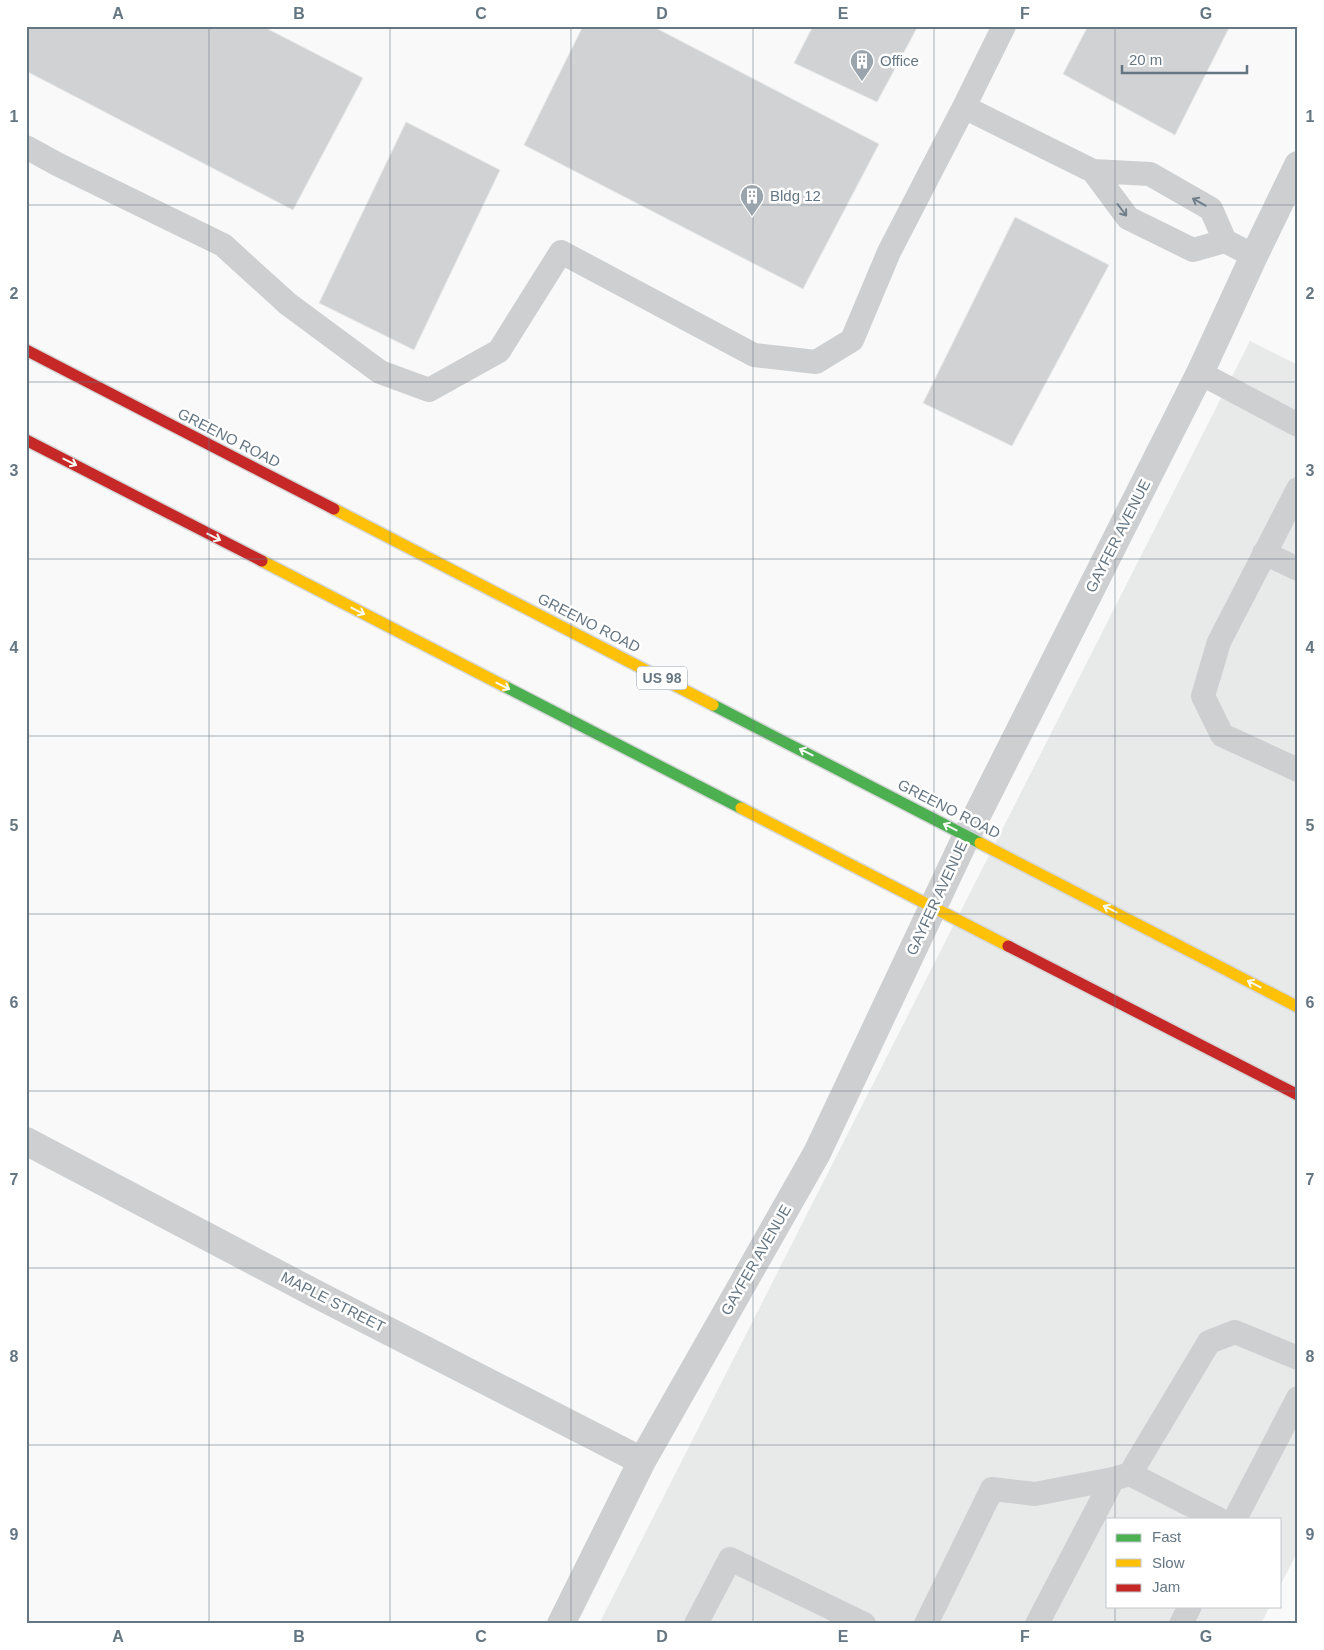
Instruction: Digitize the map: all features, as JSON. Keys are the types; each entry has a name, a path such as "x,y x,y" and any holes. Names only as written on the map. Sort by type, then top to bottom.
{"main road":[{"name":"GREENO ROAD","path":"26,350 1298,1007"},
{"path":"26,440 1298,1095"}],"street":[{"name":"GAYFER AVENUE","path":"561,1624 642,1461 817,1153 967,835 1200,372 1298,165"},
{"name":"MAPLE STREET","path":"26,1141 318,1295 642,1461"}],"lane":[{"path":"26,147 223,245 288,304 380,372 428,390 499,350 561,252 754,355 816,362 852,340 889,252 1004,26"},
{"path":"964,107 1093,171 1150,174 1212,209 1225,241 1254,256"},
{"path":"1093,171 1128,218 1193,250 1225,241"},
{"path":"1200,372 1298,425"},
{"path":"1298,489 1219,642 1203,696 1222,735 1298,770"},
{"path":"1264,553 1298,569"},
{"path":"1037,1624 1122,1476 1210,1342 1235,1332 1298,1358"},
{"path":"1236,1518 1298,1398"},
{"path":"926,1624 992,1489 1036,1494 1122,1476 1216,1518"},
{"path":"696,1624 730,1558 864,1624"},
{"path":"1181,1624 1189,1608"}],"shaded area":[{"path":"1250,341 1298,365 1298,1551 1282,1582 1282,1518 1106,1518 1106,1608 1269,1608 1261,1624 599,1624"}],"building":[{"path":"26,26 262,26 363,78 293,210 26,71"},
{"name":"Bldg 12","path":"583,26 652,26 879,144 803,289 524,145"},
{"name":"Office","path":"813,26 918,26 877,102 794,63"},
{"path":"1088,26 1230,26 1175,135 1063,74"},
{"path":"406,122 500,170 414,350 319,303"},
{"path":"1015,217 1109,265 1012,446 923,403"}],"traffic: fast":[{"path":"504,686 741,808"},
{"path":"713,705 980,843"}],"traffic: slow":[{"path":"334,509 713,705"},
{"path":"262,561 504,686"},
{"path":"741,808 1008,946"},
{"path":"980,843 1298,1007"}],"traffic: jam":[{"path":"26,350 334,509"},
{"path":"26,440 262,561"},
{"path":"1008,946 1298,1095"}],"place":[{"name":"Office","path":"862,82"},
{"name":"Bldg 12","path":"752,217"}]}
